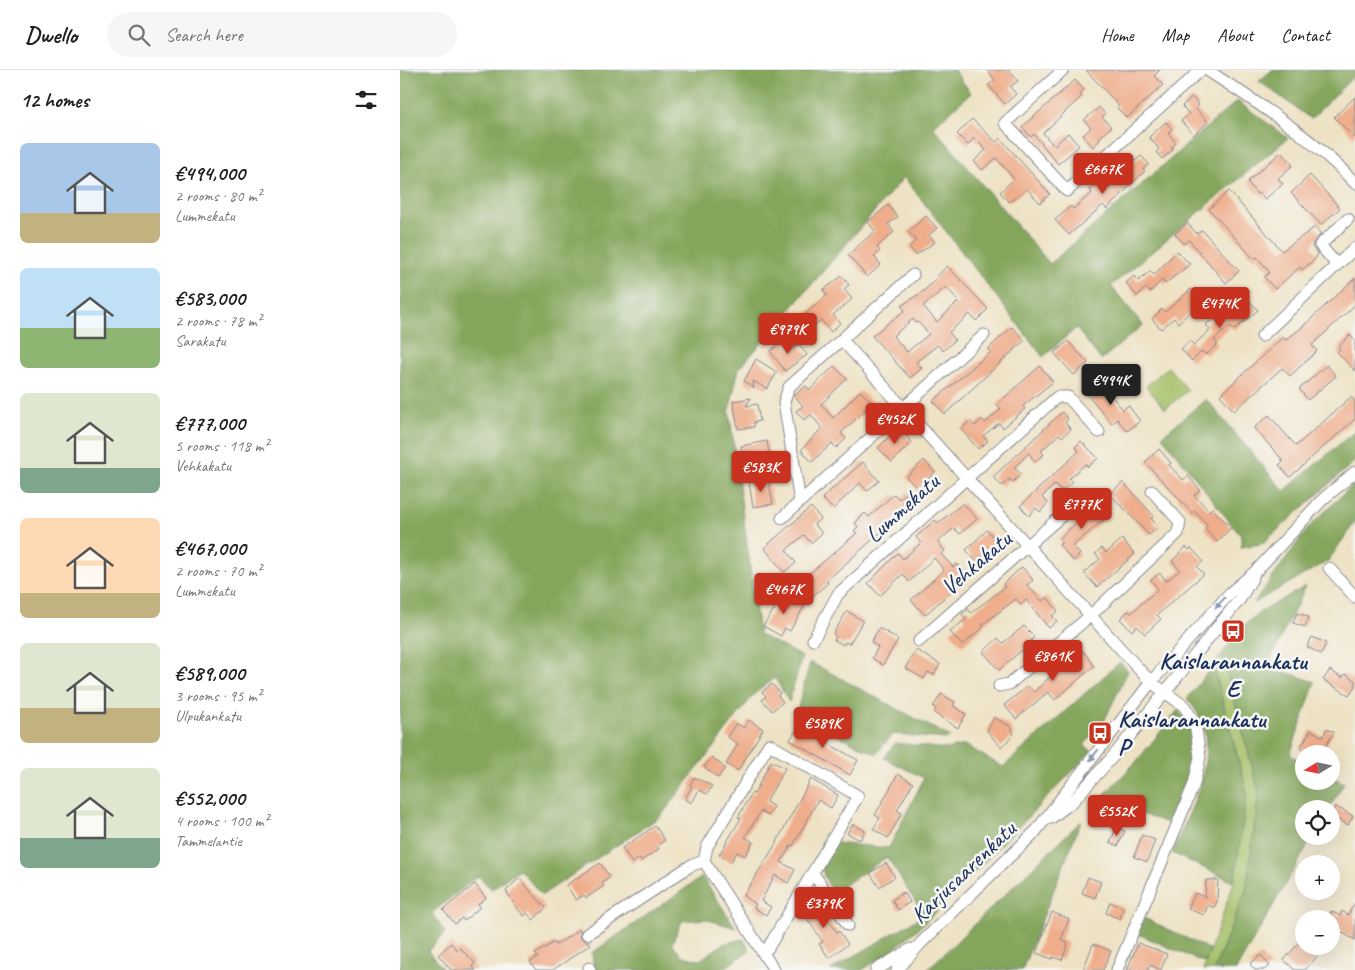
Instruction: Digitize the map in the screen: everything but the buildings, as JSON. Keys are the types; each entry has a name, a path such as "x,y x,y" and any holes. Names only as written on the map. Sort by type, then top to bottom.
{"street":[{"path":"1063,70 1004,123 1067,191 1201,70"},
{"path":"1207,70 1288,122 1340,167 1355,183"},
{"path":"1337,265 1320,245 1348,219"},
{"path":"1262,336 1355,248"},
{"path":"800,502 784,402 789,387 913,275"},
{"path":"782,518 984,335"},
{"path":"842,340 1090,616 1152,682 1184,706 1196,723 1200,757 1194,784 1117,970"},
{"name":"Lummekatu","path":"813,640 838,594 1057,397 1068,397 1099,432"},
{"name":"Karjusaarenkatu","path":"1036,831 1152,682 1230,593 1256,571 1322,500 1355,472"},
{"path":"1000,686 1009,684 1090,616 1178,533 1180,522 1152,491"},
{"name":"Vehkakatu","path":"919,641 1084,496"},
{"path":"1329,568 1355,597"},
{"name":"Karjusaarenkatu","path":"897,970 921,943 1036,831 1072,802 1166,693 1240,600 1256,571"},
{"path":"762,952 768,948 858,796 769,744 707,847 704,861 762,952 774,970"},
{"path":"587,934 690,866 704,861"},
{"path":"813,873 848,925"},
{"name":"Karjusaarenkatu","path":"876,970 921,943"}],"green space":[{"path":"400,70 954,70 971,93 933,127 1050,264 1237,101 1288,138 1111,286 1143,325 1101,360 1076,328 1043,357 904,177 739,369 729,410 759,634 802,657 789,702 775,678 754,694 661,816 542,895 519,869 492,889 478,876 432,913 445,933 428,951 443,970 400,970"},
{"path":"1272,70 1355,70 1355,75 1311,119 1259,81"},
{"path":"1168,367 1188,390 1165,409 1146,386"},
{"path":"1206,399 1284,491 1355,431 1355,461 1262,544 1241,547 1241,536 1162,436"},
{"path":"1355,483 1355,522 1328,561 1254,603 1309,527"},
{"path":"1306,586 1267,666 1315,682 1290,755 1295,758 1295,790 1340,790 1334,800 1295,800 1295,845 1308,845 1302,855 1295,855 1295,867 1236,970 1214,970 1246,890 1259,792 1222,654 1241,628 1260,612"},
{"path":"1222,654 1259,792 1246,890 1214,970 1203,970 1234,882 1247,793 1213,665"},
{"path":"810,662 950,737 944,739 893,734 876,754 796,715"},
{"path":"1120,662 1128,671 1104,721 1084,745 1092,751 928,920 890,952 862,970 831,970 924,915 887,857 834,892 823,873 824,862 835,843 889,848 924,778 884,758 895,743 946,749 965,745 1003,767"},
{"path":"1213,665 1247,793 1234,882 1172,853 1196,796 1206,755 1205,735 1199,716 1187,699"},
{"path":"1178,710 1189,726 1194,750 1185,789 1171,824 1099,800 1136,762"},
{"path":"1340,781 1344,783 1340,790"},
{"path":"1081,821 1022,970 927,970"},
{"path":"702,877 736,928 705,919 682,921 672,943 682,956 700,960 723,944 743,939 750,950 722,970 594,970 592,953"},
{"path":"1144,918 1211,950 1205,963 1138,934"}],"place":[{"name":"Kaislarannankatu E","path":"1233,631"},
{"name":"Kaislarannankatu P","path":"1100,733"}]}
